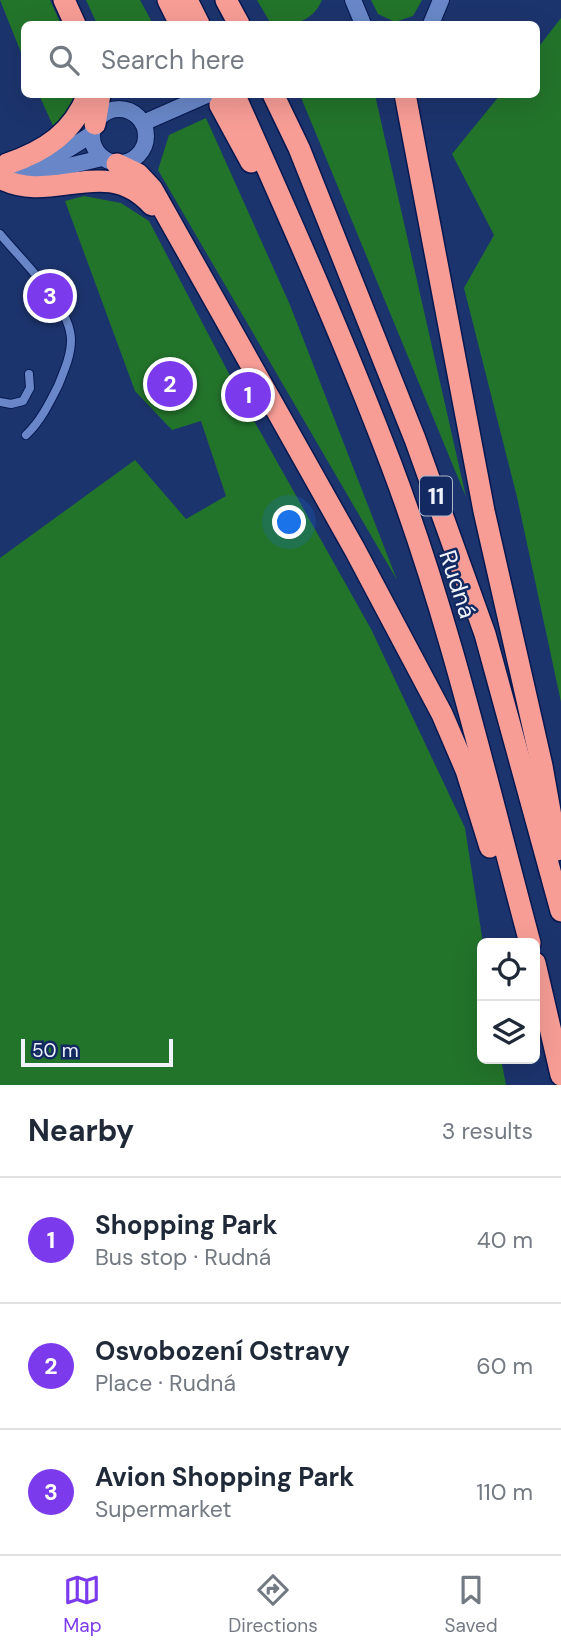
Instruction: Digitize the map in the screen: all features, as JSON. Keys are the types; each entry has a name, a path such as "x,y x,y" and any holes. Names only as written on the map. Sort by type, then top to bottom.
{"highway":[{"path":"65,0 74,21"},
{"path":"168,0 178,21"},
{"path":"187,0 198,21"},
{"path":"226,0 237,21"},
{"path":"2,169 53,143 81,111 86,98"},
{"path":"93,129 99,98"},
{"name":"Rudná","path":"275,98 299,148 415,439 485,634 561,911"},
{"path":"406,98 484,511 542,766 561,877"},
{"name":"Rudná","path":"222,99 320,287 392,466 445,626 529,938"},
{"path":"110,161 145,180 355,550 442,714 467,770 491,849 528,938"},
{"path":"2,169 29,187 87,180 114,182 140,192 177,233"},
{"path":"540,985 561,1075"}],"street":[{"path":"353,0 358,21"},
{"path":"431,21 441,0"},
{"path":"143,123 222,99"},
{"path":"116,109 132,112 143,123 147,133 144,149 133,160 110,161 27,176 2,169 44,161 93,129 106,112 116,109"},
{"path":"93,129 93,145 110,161"}],"lane":[{"path":"0,234 62,311 70,327 71,339 66,367 43,414 26,435"},
{"path":"0,402 11,404 23,401 30,388 29,374"}],"green space":[{"path":"0,0 50,0 60,21 21,21 21,52"},
{"path":"86,0 140,0 151,21 96,21"},
{"path":"257,0 322,0 313,14 301,21 269,21"},
{"path":"371,0 422,0 413,16 398,21 378,14"},
{"path":"561,18 561,702 517,497 464,288 494,235 452,154 498,98 540,98 540,45"},
{"path":"40,98 75,98 55,130"},
{"path":"301,98 376,98 466,497"},
{"path":"206,118 290,305 397,580 158,170 169,135"},
{"path":"84,196 121,203 149,221 248,410 371,629 465,828 482,938 477,938 477,1064 502,1064 506,1085 0,1085 0,558 135,460 186,519 226,496 201,421 172,430 135,391 65,201"}],"place":[{"name":"Avion Shopping Park","path":"50,296"},
{"name":"Osvobození Ostravy","path":"170,384"},
{"name":"Shopping Park","path":"248,395"}]}
